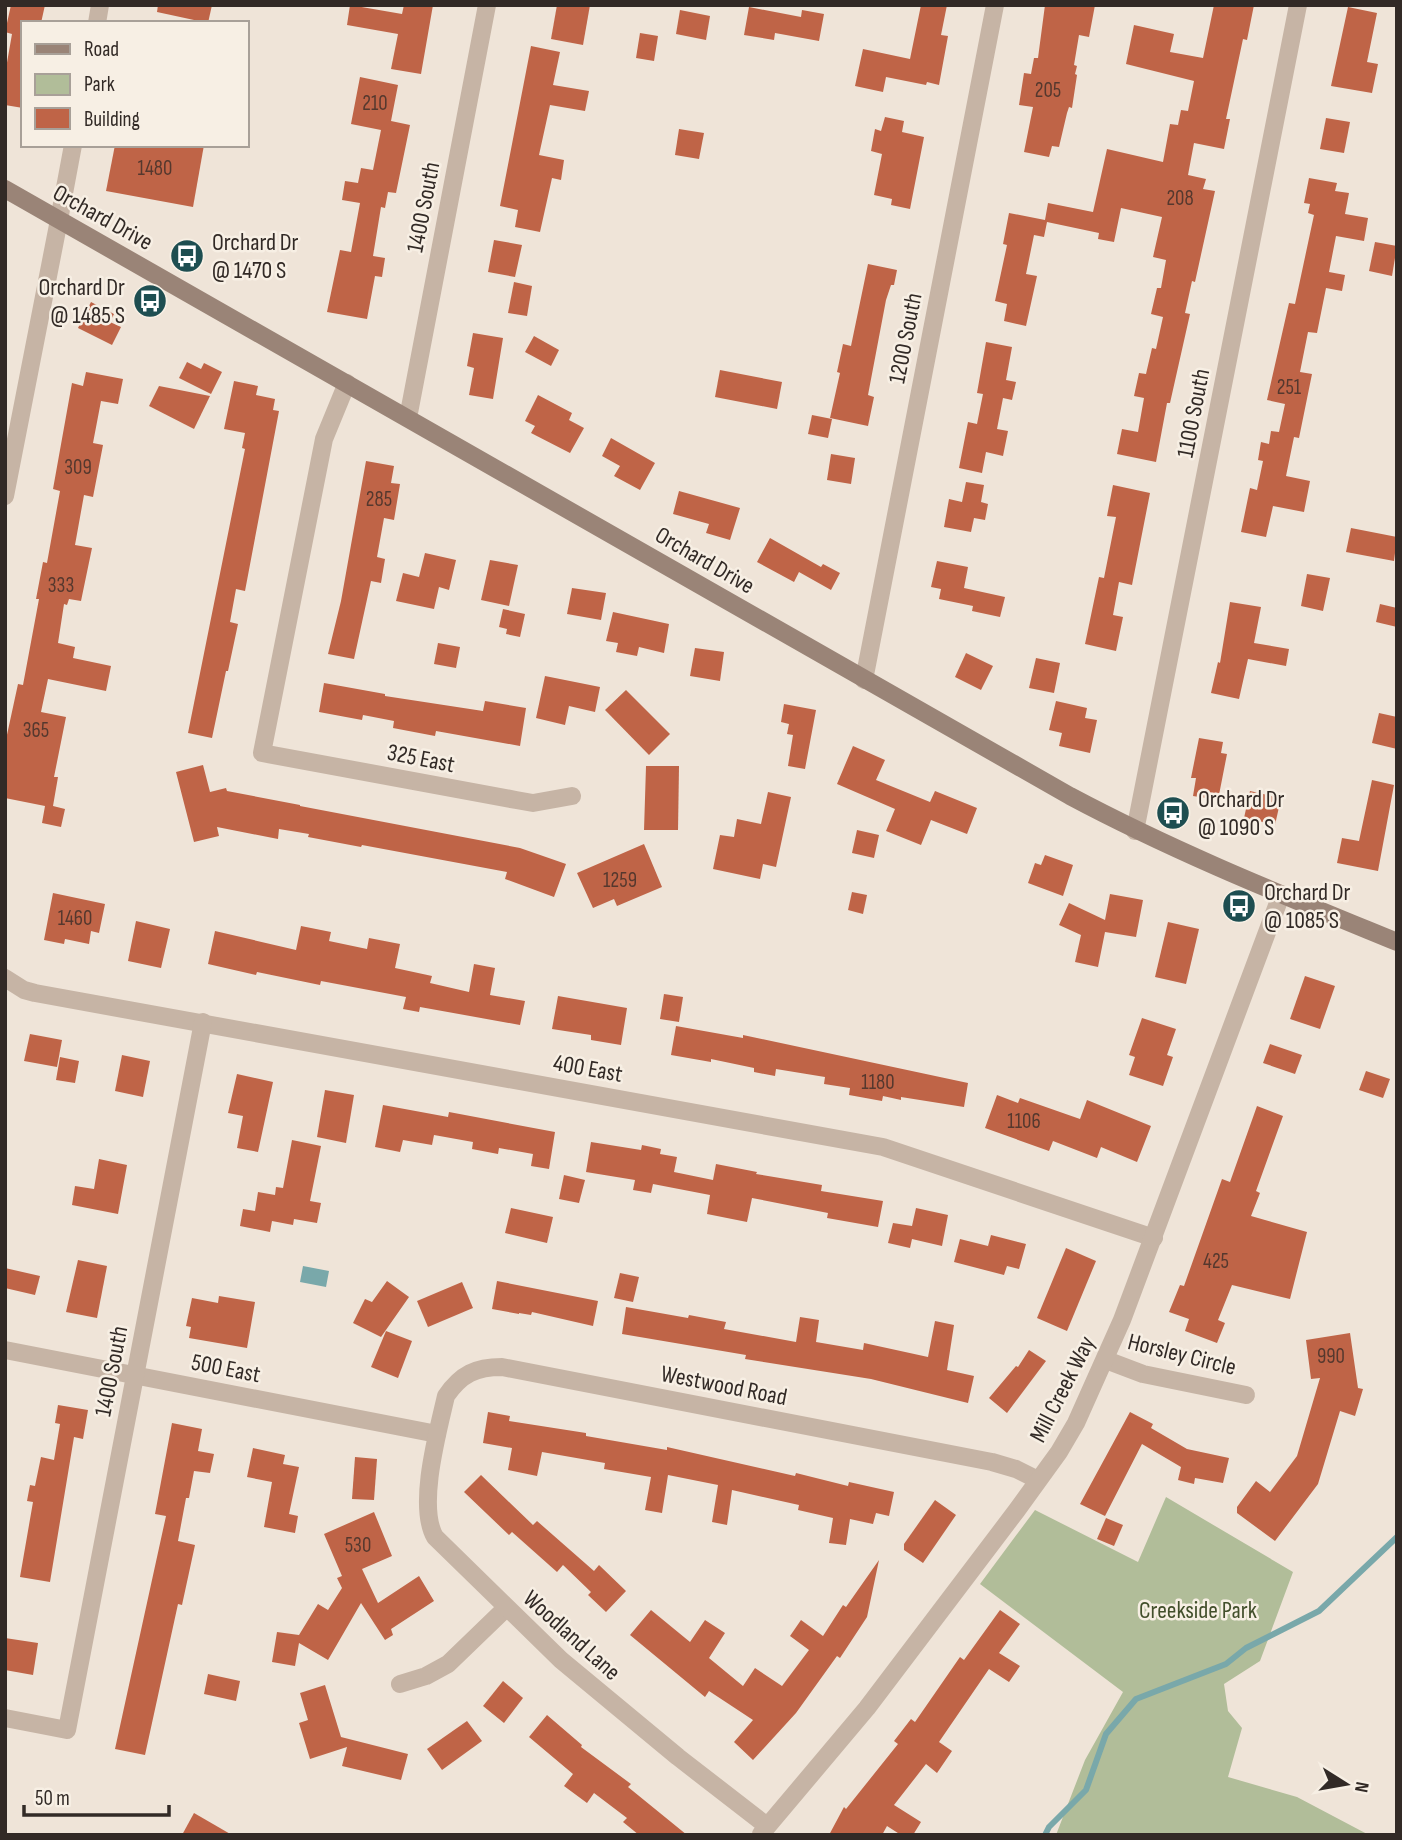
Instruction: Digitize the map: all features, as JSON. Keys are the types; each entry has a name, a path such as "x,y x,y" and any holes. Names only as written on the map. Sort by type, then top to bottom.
{"main road":[{"name":"Orchard Drive","path":"5,189 979,746 1135,831 1209,865 1397,942"}],"street":[{"name":"1400 South","path":"408,418 486,5"},
{"name":"1200 South","path":"864,680 995,5"},
{"name":"1100 South","path":"1135,831 1298,5"},
{"path":"5,496 73,147"},
{"name":"325 East","path":"347,383 324,439 262,753 524,802 543,802 572,796"},
{"name":"Mill Creek Way","path":"764,1830 867,1708 1038,1480 1076,1423 1106,1360 1154,1238 1281,895"},
{"name":"400 East","path":"5,978 24,990 35,993 883,1147 1154,1238"},
{"name":"1400 South","path":"5,1718 67,1730 203,1022"},
{"name":"500 East","path":"5,1350 438,1434"},
{"name":"Horsley Circle","path":"1106,1360 1143,1374 1246,1395"},
{"name":"Westwood Road","path":"438,1434 446,1396 456,1382 469,1371 502,1367 992,1462 1016,1469 1038,1480"},
{"name":"Woodland Lane","path":"438,1434 428,1499 430,1528 441,1544 506,1608 619,1709 764,1830"},
{"path":"400,1684 426,1676 448,1664 506,1608"}],"green space":[{"name":"Creekside Park","path":"1166,1497 1293,1572 1260,1661 1224,1684 1228,1711 1242,1728 1228,1777 1297,1797 1369,1835 1056,1835 1085,1760 1123,1692 980,1584 1035,1510 1138,1562"}],"water":[{"path":"303,1266 329,1271 326,1287 300,1282"}],"building":[{"path":"11,5 45,5 41,21 21,21 21,108 5,105 5,74 12,34 5,32"},
{"path":"158,5 212,5 208,21 157,12"},
{"path":"350,5 402,14 404,5 433,5 421,74 391,69 398,34 347,25"},
{"path":"557,5 590,5 583,45 551,39"},
{"path":"921,5 947,5 941,35 948,36 939,85 886,77 883,92 855,86 863,49 910,59"},
{"path":"1045,5 1095,5 1089,37 1079,35 1074,65 1077,66 1077,75 1072,108 1069,107 1067,113 1059,147 1052,146 1049,157 1024,152 1033,107 1019,105 1024,73 1031,74 1034,58 1038,58"},
{"path":"1214,5 1254,5 1247,40 1243,39 1226,119 1230,119 1224,149 1194,143 1188,175 1206,179 1203,189 1215,191 1195,282 1192,281 1185,313 1190,314 1170,403 1167,403 1156,462 1117,454 1122,429 1138,432 1144,398 1134,396 1139,373 1146,374 1152,348 1156,349 1163,317 1151,314 1157,288 1161,288 1166,260 1153,257 1162,217 1121,208 1114,242 1098,239 1099,233 1047,222 1044,237 1034,235 1026,274 1037,276 1026,326 1004,321 1007,304 995,301 1007,245 1003,244 1009,213 1045,220 1048,203 1093,212 1107,149 1163,162 1170,124 1178,125 1181,110 1188,111 1194,81 1126,64 1134,25 1174,34 1170,52 1203,58"},
{"path":"749,7 801,17 802,10 824,14 819,41 775,33 774,40 744,35"},
{"path":"1348,7 1377,13 1367,62 1378,64 1372,93 1331,86"},
{"path":"680,10 710,16 706,40 676,34"},
{"path":"640,33 658,36 654,61 636,58"},
{"path":"531,46 560,52 553,85 589,91 585,111 550,105 539,155 564,160 561,180 552,178 540,232 515,227 518,210 500,206"},
{"path":"360,77 398,85 391,121 410,125 396,193 388,192 385,208 381,207 373,256 385,258 382,277 375,276 367,319 327,312 340,250 351,252 360,203 342,200 345,181 358,183 361,168 373,170 381,130 351,124"},
{"path":"885,117 904,121 902,132 924,137 910,209 891,205 892,199 874,195 882,154 871,151 875,129 881,131"},
{"path":"1326,118 1350,122 1344,153 1320,149"},
{"path":"679,129 704,133 699,159 675,155"},
{"path":"115,147 204,147 193,207 106,191"},
{"path":"1309,178 1337,183 1335,191 1349,193 1345,214 1368,218 1364,241 1336,236 1329,272 1345,275 1342,291 1326,288 1317,333 1308,332 1300,372 1312,374 1299,438 1294,437 1286,476 1310,481 1304,512 1273,506 1266,537 1241,532 1250,488 1257,490 1263,461 1258,460 1261,442 1269,444 1271,431 1279,432 1285,404 1267,400 1289,303 1295,304 1314,215 1308,213 1310,204 1304,203"},
{"path":"494,240 522,245 515,277 488,272"},
{"path":"1375,242 1397,246 1392,276 1369,271"},
{"path":"868,264 897,270 894,285 891,285 886,300 868,395 874,397 868,426 830,418 843,344 851,346"},
{"path":"514,282 532,286 527,316 508,313"},
{"path":"91,302 114,314 110,322 121,327 112,345 78,328"},
{"path":"473,333 503,338 493,399 469,395 474,368 467,366"},
{"path":"534,336 559,350 551,366 525,352"},
{"path":"986,342 1012,347 1006,380 1016,382 1012,400 1003,398 997,429 1008,431 1003,456 986,452 982,473 959,468 968,422 977,424 983,394 977,393"},
{"path":"187,362 201,369 204,363 222,372 211,394 179,378"},
{"path":"720,370 782,382 777,409 715,397"},
{"path":"86,372 123,379 118,404 101,401 93,443 103,445 93,497 84,495 75,545 92,548 81,601 69,599 67,605 64,604 58,643 75,647 73,658 111,666 106,691 48,679 41,712 66,717 54,777 58,777 53,806 65,809 61,827 42,823 45,806 5,798 5,744 18,684 23,685 43,562 47,563 60,491 53,489 72,383 83,386"},
{"path":"234,381 258,386 256,395 275,399 273,410 279,411 245,591 236,589 230,622 238,624 212,738 188,733 245,449 242,448 245,433 224,429"},
{"path":"159,386 210,396 194,429 149,406"},
{"path":"538,395 572,413 569,420 584,428 570,453 531,433 535,426 525,421"},
{"path":"812,415 832,419 828,438 808,434"},
{"path":"611,438 655,463 640,490 614,476 620,466 602,456"},
{"path":"831,454 855,458 851,484 827,480"},
{"path":"366,461 394,466 391,483 400,484 394,520 384,518 377,557 385,559 381,583 371,581 354,659 328,654 341,601"},
{"path":"966,482 984,485 981,502 988,504 985,520 974,518 971,532 944,527 949,499 962,502"},
{"path":"1113,485 1150,493 1132,585 1119,582 1113,615 1123,617 1116,651 1085,644 1099,577 1104,578 1116,517 1107,516"},
{"path":"679,491 740,508 730,540 706,533 709,524 673,514"},
{"path":"1351,528 1397,537 1394,561 1346,552"},
{"path":"770,538 821,567 823,564 840,573 831,590 799,572 794,582 757,562"},
{"path":"425,553 456,560 449,590 439,587 434,609 396,601 403,573 419,577"},
{"path":"490,560 518,565 509,606 481,600"},
{"path":"937,561 968,567 964,588 1005,597 1000,617 972,611 973,606 939,599 941,589 931,587"},
{"path":"1307,574 1330,578 1323,611 1301,606"},
{"path":"572,588 606,593 601,620 567,614"},
{"path":"1230,602 1261,607 1254,643 1289,649 1286,666 1248,659 1239,699 1211,693 1218,662 1220,663"},
{"path":"1380,604 1397,608 1397,627 1376,622"},
{"path":"503,609 525,614 520,637 506,634 507,629 499,627"},
{"path":"613,612 669,624 664,653 639,647 637,656 616,652 618,643 606,641"},
{"path":"438,643 460,647 456,668 434,664"},
{"path":"695,648 724,652 720,681 690,676"},
{"path":"966,653 993,666 981,690 955,677"},
{"path":"1036,658 1060,663 1054,693 1029,688"},
{"path":"545,676 600,687 595,712 569,706 565,725 536,718"},
{"path":"324,683 385,696 483,711 485,701 526,708 520,746 436,731 435,736 393,728 394,721 363,715 362,720 319,712"},
{"path":"626,690 670,734 649,755 605,710"},
{"path":"1056,701 1087,708 1085,718 1097,720 1090,753 1059,746 1062,733 1049,730"},
{"path":"784,704 816,710 805,769 788,766 793,735 787,734 789,724 781,722"},
{"path":"1379,713 1397,717 1397,749 1372,743"},
{"path":"1199,738 1223,742 1221,753 1227,754 1218,800 1193,796 1196,778 1191,778"},
{"path":"853,746 885,760 876,780 930,802 935,791 977,808 967,834 931,820 921,845 886,831 895,809 837,784"},
{"path":"203,765 210,792 226,788 227,791 300,806 520,848 566,864 554,897 505,879 507,872 362,845 361,847 279,829 278,839 217,827 219,836 194,842 176,772"},
{"path":"646,766 679,766 678,830 644,830"},
{"path":"1372,780 1394,785 1378,871 1337,863 1342,838 1359,841"},
{"path":"1250,791 1281,798 1275,825 1244,818"},
{"path":"768,792 791,797 776,867 763,864 760,879 713,869 720,835 734,837 737,819 761,824"},
{"path":"857,830 879,835 874,858 852,853"},
{"path":"644,844 662,887 617,906 614,899 593,908 577,873"},
{"path":"1045,855 1073,865 1063,896 1028,883 1035,863 1041,865"},
{"path":"852,892 867,895 863,914 848,910"},
{"path":"53,893 105,904 99,933 91,931 89,944 65,939 64,944 44,940"},
{"path":"1110,894 1143,900 1136,937 1105,932 1098,967 1075,962 1081,935 1059,925 1069,903 1105,920"},
{"path":"136,921 170,929 161,968 128,961"},
{"path":"1168,922 1199,929 1186,984 1155,977"},
{"path":"301,926 331,932 329,941 367,949 369,938 400,944 395,968 432,976 430,983 469,992 474,964 495,968 490,995 525,1001 520,1025 420,1007 419,1012 403,1009 406,997 321,981 320,985 257,972 256,975 208,964 215,931 296,950"},
{"path":"1305,976 1335,986 1320,1029 1290,1019"},
{"path":"664,994 683,997 679,1022 660,1019"},
{"path":"558,996 627,1008 621,1045 591,1040 591,1035 552,1029"},
{"path":"1142,1018 1176,1029 1167,1055 1173,1057 1163,1086 1129,1075 1135,1057 1129,1055"},
{"path":"676,1026 743,1038 743,1035 968,1083 964,1107 901,1097 901,1100 883,1096 882,1101 849,1095 850,1088 824,1084 825,1077 776,1069 775,1076 754,1072 754,1068 711,1059 711,1062 671,1055"},
{"path":"30,1034 62,1040 57,1067 24,1061"},
{"path":"1270,1044 1302,1055 1295,1074 1263,1063"},
{"path":"122,1055 150,1061 143,1097 115,1091"},
{"path":"60,1057 79,1061 75,1083 56,1080"},
{"path":"1366,1071 1390,1079 1383,1098 1359,1090"},
{"path":"237,1074 273,1082 258,1152 237,1148 243,1116 228,1113"},
{"path":"325,1090 354,1095 346,1143 317,1137"},
{"path":"997,1095 1018,1103 1020,1098 1080,1119 1087,1100 1151,1126 1137,1162 1101,1147 1097,1158 1053,1141 1049,1151 985,1128"},
{"path":"383,1105 448,1117 449,1112 555,1132 549,1169 531,1166 533,1154 499,1148 498,1154 472,1149 473,1142 434,1135 432,1145 403,1140 400,1152 375,1147"},
{"path":"1257,1106 1283,1116 1256,1191 1260,1193 1251,1216 1307,1232 1290,1299 1232,1285 1218,1320 1225,1323 1217,1343 1185,1331 1189,1319 1169,1312 1180,1285 1184,1286 1222,1179 1230,1182"},
{"path":"292,1140 321,1146 310,1201 321,1203 317,1223 294,1219 293,1225 272,1221 270,1232 240,1226 243,1209 255,1211 258,1192 275,1195 276,1187 283,1188"},
{"path":"591,1142 641,1150 642,1145 661,1149 660,1154 677,1157 674,1172 713,1180 716,1164 822,1185 821,1191 883,1201 878,1227 827,1218 828,1213 752,1198 747,1222 707,1214 710,1195 653,1184 651,1193 633,1190 635,1180 586,1172"},
{"path":"99,1159 127,1165 118,1214 72,1205 75,1186 94,1189"},
{"path":"564,1175 585,1180 579,1203 559,1199"},
{"path":"511,1208 553,1217 547,1243 505,1233"},
{"path":"916,1208 948,1215 942,1246 912,1239 910,1248 888,1243 893,1223 912,1226"},
{"path":"991,1235 1026,1244 1019,1269 1007,1266 1004,1275 954,1262 960,1239 988,1246"},
{"path":"1066,1248 1096,1261 1067,1331 1037,1318"},
{"path":"78,1260 107,1266 97,1318 66,1312"},
{"path":"5,1268 40,1276 35,1295 5,1288"},
{"path":"620,1273 639,1277 633,1302 614,1298"},
{"path":"387,1281 409,1297 381,1337 353,1323 365,1299 372,1302"},
{"path":"497,1281 598,1301 593,1326 532,1312 531,1315 492,1309"},
{"path":"462,1282 473,1308 428,1327 417,1301"},
{"path":"219,1296 255,1302 247,1348 189,1338 191,1327 186,1326 192,1298 218,1303"},
{"path":"626,1307 726,1322 724,1329 796,1342 800,1317 819,1320 816,1342 863,1350 864,1343 928,1357 935,1321 954,1325 947,1370 974,1376 968,1403 871,1379 745,1359 746,1355 622,1334"},
{"path":"386,1331 412,1341 398,1378 371,1367"},
{"path":"1350,1333 1358,1388 1363,1389 1355,1416 1340,1411 1318,1484 1275,1541 1237,1513 1237,1507 1256,1481 1270,1492 1297,1456 1320,1378 1311,1379 1306,1340"},
{"path":"1029,1350 1046,1361 1007,1413 989,1398 1016,1366 1018,1367"},
{"path":"58,1405 88,1410 83,1439 74,1437 50,1582 20,1577 33,1502 27,1501 30,1485 35,1486 41,1457 54,1460 60,1424 55,1423"},
{"path":"488,1412 510,1416 509,1421 667,1450 667,1447 795,1476 796,1473 848,1486 849,1482 894,1492 889,1516 876,1513 873,1524 850,1519 846,1545 829,1543 833,1518 798,1510 799,1505 732,1490 727,1525 712,1522 718,1485 668,1475 662,1513 645,1510 651,1477 604,1469 605,1463 542,1452 537,1476 508,1470 512,1448 483,1443"},
{"path":"1130,1412 1153,1424 1151,1428 1187,1449 1229,1458 1223,1483 1195,1478 1194,1484 1178,1480 1181,1467 1142,1444 1105,1516 1080,1504"},
{"path":"172,1423 202,1429 198,1451 214,1454 210,1473 194,1471 189,1498 186,1498 178,1541 195,1545 182,1605 178,1604 145,1755 115,1749 166,1516 155,1514"},
{"path":"253,1448 285,1455 283,1464 299,1467 289,1514 298,1516 295,1533 264,1527 272,1482 247,1477"},
{"path":"355,1457 377,1459 374,1500 352,1499"},
{"path":"481,1475 533,1525 537,1521 594,1571 599,1565 626,1591 606,1612 588,1595 591,1592 563,1565 557,1572 512,1532 509,1535 464,1492"},
{"path":"935,1500 956,1515 923,1563 904,1550 904,1544"},
{"path":"374,1512 392,1556 362,1569 378,1603 419,1576 434,1601 391,1629 393,1635 385,1640 361,1603 328,1660 299,1643 295,1666 272,1662 277,1632 299,1635 318,1604 328,1610 342,1588 337,1578 342,1576 324,1534"},
{"path":"1106,1518 1123,1525 1114,1546 1097,1539"},
{"path":"879,1560 867,1617 840,1658 837,1656 796,1713 753,1760 734,1742 753,1720 709,1691 705,1697 630,1635 651,1610 690,1642 705,1620 725,1633 709,1658 743,1686 755,1668 782,1686 809,1650 790,1636 801,1620 823,1636 843,1605 846,1607"},
{"path":"1000,1610 1020,1624 999,1653 1020,1666 1009,1682 989,1669 939,1742 952,1751 937,1773 926,1764 894,1805 921,1822 913,1835 901,1835 887,1826 882,1835 829,1835 844,1807 846,1809 898,1744 894,1741 911,1719 915,1722 960,1657 964,1660"},
{"path":"5,1638 38,1643 33,1675 5,1670"},
{"path":"208,1674 240,1681 236,1701 204,1694"},
{"path":"503,1681 523,1698 504,1723 483,1706"},
{"path":"325,1685 341,1737 408,1754 401,1780 342,1766 347,1747 310,1759 299,1723 308,1720 300,1693"},
{"path":"547,1715 582,1745 581,1747 631,1784 628,1787 687,1835 639,1835 623,1822 627,1818 594,1793 587,1803 564,1786 573,1774 529,1737"},
{"path":"467,1721 482,1741 442,1770 427,1749"},
{"path":"194,1813 232,1835 182,1835"}],"waterway":[{"path":"1045,1835 1049,1827 1086,1790 1106,1734 1136,1699 1226,1664 1246,1648 1319,1611 1397,1537"}],"place":[{"name":"Orchard Dr @ 1470 S","path":"187,256"},
{"name":"Orchard Dr @ 1485 S","path":"150,301"},
{"name":"Orchard Dr @ 1090 S","path":"1173,813"},
{"name":"Orchard Dr @ 1085 S","path":"1239,906"}]}
